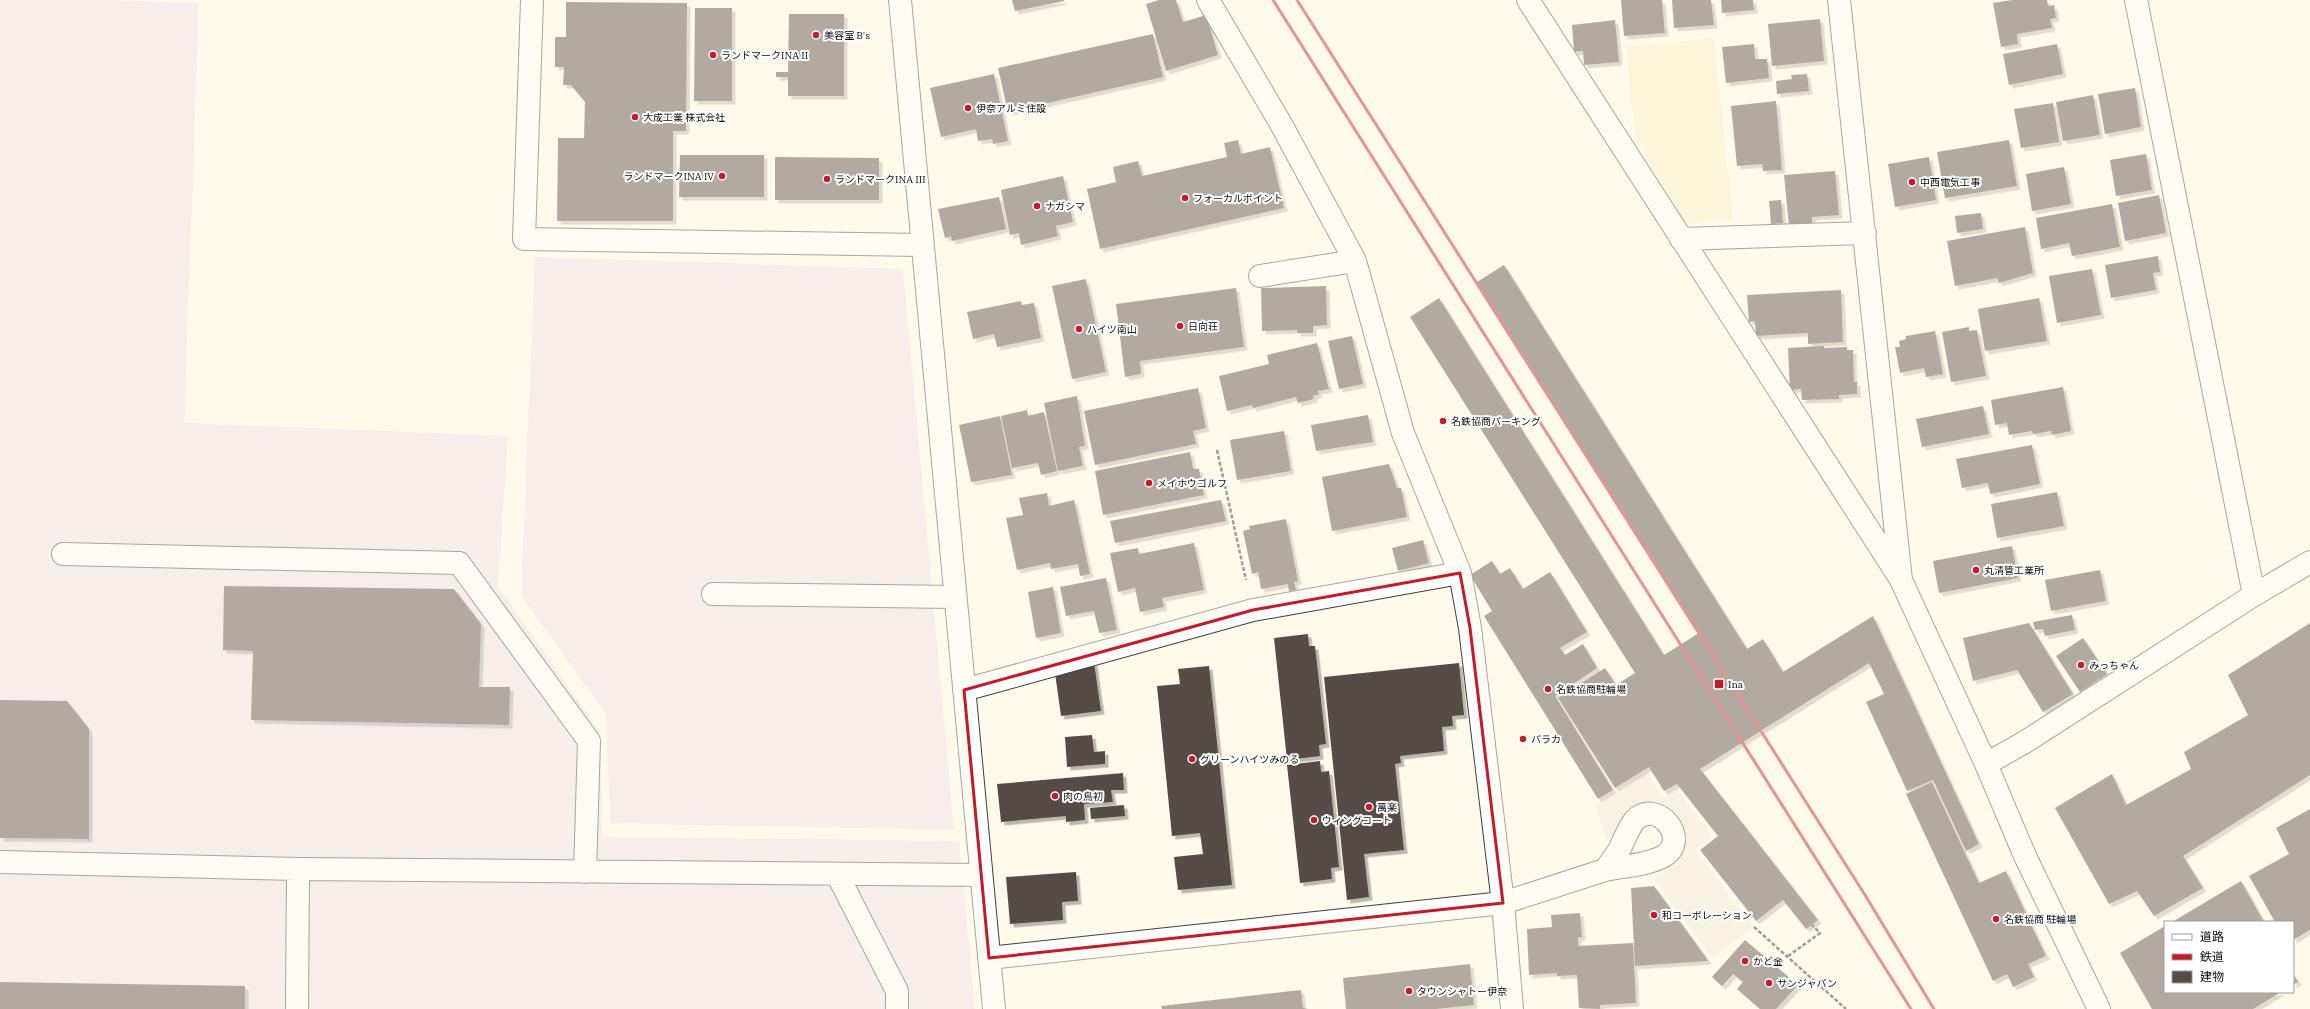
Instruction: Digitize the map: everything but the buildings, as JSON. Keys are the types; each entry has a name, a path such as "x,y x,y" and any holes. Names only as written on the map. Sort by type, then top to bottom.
{"street":[{"path":"532,0 524,239 921,245"},
{"path":"900,0 921,245 994,1009"},
{"path":"1208,0 1280,124 1355,261 1403,432 1460,573 1470,628 1503,903 1512,1009"},
{"path":"1528,0 1900,580 1986,764 2025,856 2099,1009"},
{"path":"1839,0 1865,233 1900,580"},
{"path":"2136,0 2254,595"},
{"path":"1681,240 1865,233"},
{"path":"1260,276 1355,261"},
{"path":"63,554 459,563 589,740 585,872"},
{"path":"1986,764 2025,742 2254,595 2310,562"},
{"path":"964,690 1253,610 1460,573"},
{"path":"713,594 955,596"},
{"path":"0,862 298,869 981,876"},
{"path":"297,1009 298,869"},
{"path":"989,958 1503,903 1605,870"},
{"path":"837,874 897,991 897,1009"}],"path":[{"path":"1217,450 1253,610"},
{"path":"1788,956 1820,933 1812,924"},
{"path":"1754,927 1846,1009"}],"highlighted area":[{"path":"1460,573 1470,628 1503,903 989,958 964,690 1253,610"}],"shaded area":[{"path":"0,0 108,0 199,3 184,423 508,436 498,587 600,732 602,837 959,841 975,1009 0,1009"},
{"path":"1714,38 1733,220 1686,224 1635,138 1626,47"},
{"path":"535,257 903,269 954,830 610,823 606,714 521,595"},
{"path":"1648,773 1663,797 1676,789 1712,836 1695,850 1754,927 1712,958 1653,878 1675,865 1683,854 1687,840 1685,827 1678,814 1667,806 1654,802 1640,804 1628,811 1608,843 1596,807"}],"railway":[{"path":"1273,0 1911,1009"},
{"path":"1297,0 1865,895 1934,1009"}],"place":[{"name":"美容室 B's","path":"816,35"},
{"name":"ランドマークINA II","path":"713,55"},
{"name":"伊奈アルミ住設","path":"968,108"},
{"name":"大成工業 株式会社","path":"635,117"},
{"name":"ランドマークINA IV","path":"722,176"},
{"name":"ランドマークINA III","path":"827,179"},
{"name":"中西電気工事","path":"1912,182"},
{"name":"フォーカルポイント","path":"1185,198"},
{"name":"ナガシマ","path":"1037,206"},
{"name":"日向荘","path":"1180,326"},
{"name":"ハイツ南山","path":"1079,329"},
{"name":"名鉄協商パーキング","path":"1443,421"},
{"name":"メイホウゴルフ","path":"1149,483"},
{"name":"丸清管工業所","path":"1976,570"},
{"name":"みっちゃん","path":"2081,665"},
{"name":"Ina","path":"1719,684"},
{"name":"名鉄協商駐輪場","path":"1548,689"},
{"name":"パラカ","path":"1523,739"},
{"name":"グリーンハイツみのる","path":"1192,759"},
{"name":"肉の鳥初","path":"1055,796"},
{"name":"萬楽","path":"1369,807"},
{"name":"ウィングコート","path":"1314,820"},
{"name":"和コーポレーション","path":"1654,915"},
{"name":"名鉄協商 駐輪場","path":"1996,919"},
{"name":"かど金","path":"1745,961"},
{"name":"サンジャパン","path":"1769,983"},
{"name":"タウンシャトー伊奈","path":"1409,991"}]}
